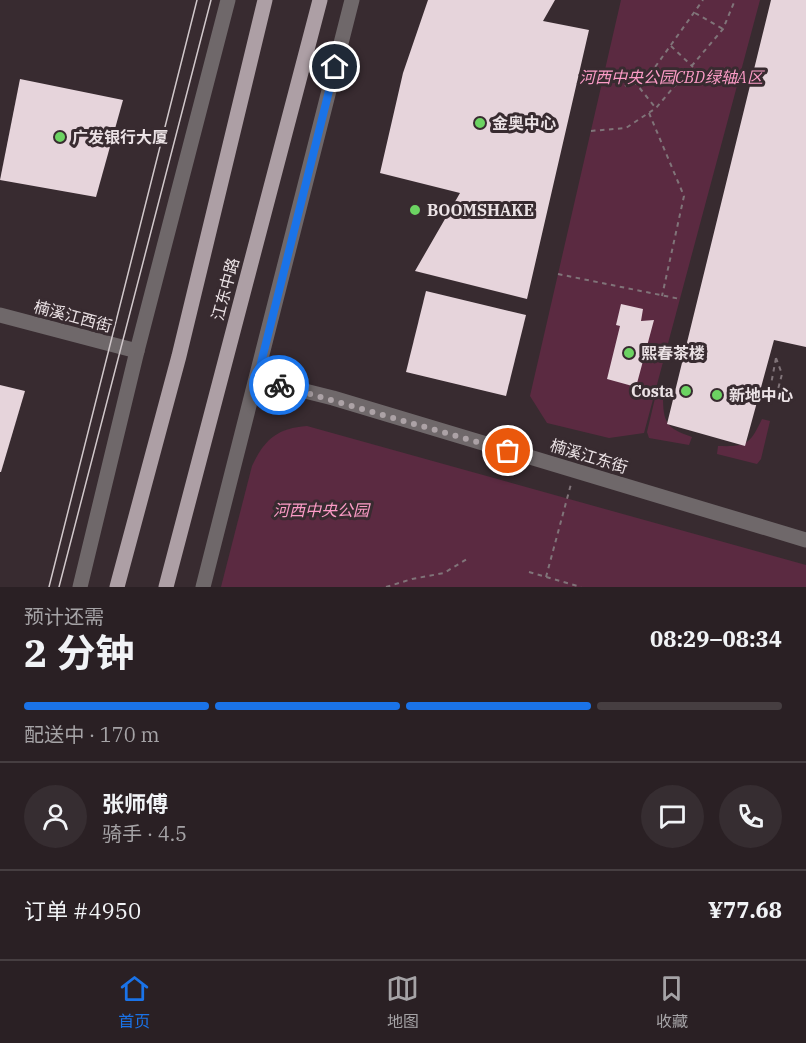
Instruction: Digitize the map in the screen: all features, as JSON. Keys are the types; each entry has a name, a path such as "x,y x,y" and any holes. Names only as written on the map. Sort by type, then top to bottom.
{"main road":[{"name":"江东中路","path":"117,587 179,356 265,0"},
{"name":"江东中路","path":"166,587 320,0"}],"street":[{"path":"80,587 137,351 228,0"},
{"path":"203,587 352,0"},
{"name":"楠溪江西街","path":"0,315 137,351"},
{"name":"楠溪江东街","path":"257,379 333,398 806,540"}],"path":[{"path":"625,86 653,70 703,0"},
{"path":"591,131 626,128 656,108 723,29 735,0"},
{"path":"695,13 723,29"},
{"path":"671,46 693,67"},
{"path":"634,81 656,108"},
{"path":"649,112 684,196 662,296"},
{"path":"558,274 680,299"},
{"path":"776,358 782,374 776,397 769,395 776,358"},
{"path":"546,577 574,471"},
{"path":"387,587 402,581 444,573 467,559"},
{"path":"529,572 580,587"},
{"path":"562,587 563,582"}],"green space":[{"name":"河西中央公园CBD绿轴A区","path":"621,0 760,0 644,433 609,438 547,423 530,396"},
{"path":"656,394 663,395 665,418 671,427 692,437 689,445 649,438 647,432"},
{"path":"762,419 770,421 761,459 757,464 717,454 718,446 735,446 750,439"},
{"name":"河西中央公园","path":"307,426 806,565 806,587 221,587 252,466 261,449 273,437 287,429"}],"building":[{"name":"金奥中心","path":"428,0 555,0 543,21 589,30 527,299 415,271 460,193 380,173 403,73"},
{"path":"771,0 806,0 806,347 774,340 745,446 667,424"},
{"name":"广发银行大厦","path":"20,79 123,100 96,197 0,180"},
{"path":"426,291 526,315 506,396 406,372"},
{"name":"熙春茶楼","path":"621,304 643,309 641,321 654,320 636,387 607,379 620,326 616,325"},
{"path":"0,385 25,391 1,472 0,472"}],"tram line":[{"path":"49,587 197,0"},
{"path":"59,587 211,0"}],"way so far":[{"path":"279,385 333,398 508,451"}],"place":[{"name":"金奥中心","path":"480,123"},
{"name":"广发银行大厦","path":"60,137"},
{"name":"BOOMSHAKE","path":"415,210"},
{"name":"熙春茶楼","path":"629,353"},
{"name":"Costa","path":"686,391"},
{"name":"新地中心","path":"717,395"}],"route":[{"path":"279,385 257,379 335,67"}]}
